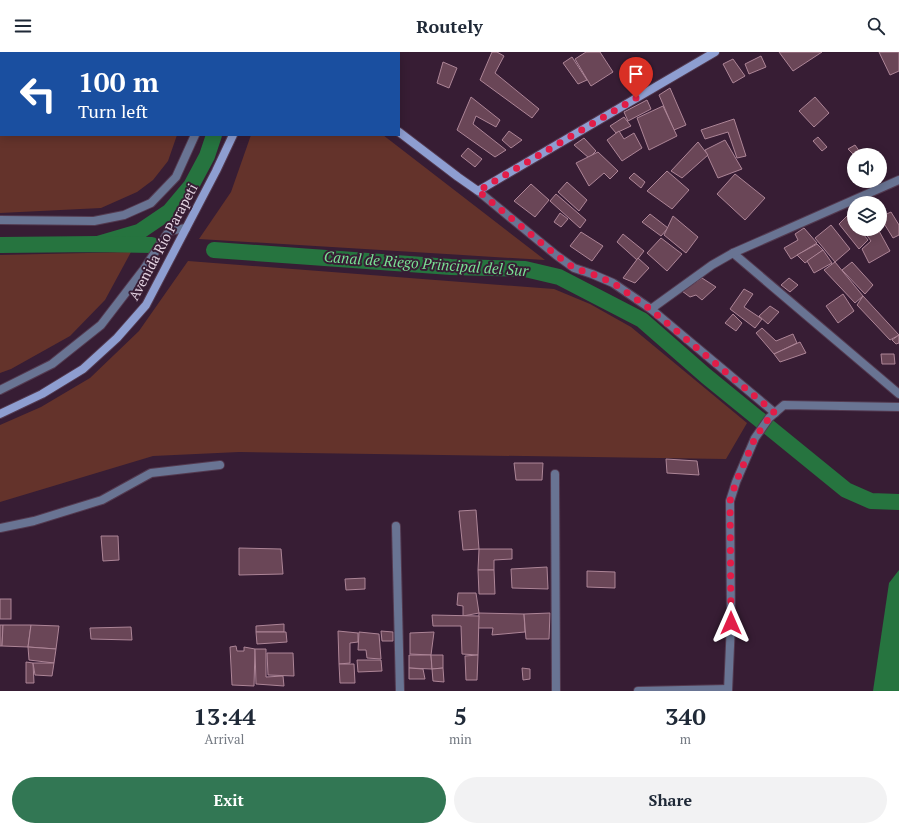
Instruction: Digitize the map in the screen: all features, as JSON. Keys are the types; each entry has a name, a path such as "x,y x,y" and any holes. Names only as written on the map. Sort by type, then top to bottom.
{"main road":[{"path":"400,133 478,191 715,52"},
{"name":"Avenida Río Parapeti","path":"0,414 42,394 84,369 117,338 146,305 216,171 233,136"}],"street":[{"name":"Avenida Río Parapeti","path":"0,220 94,221 124,215 151,203 176,177 195,136"},
{"path":"650,309 712,265 733,253 899,180"},
{"path":"478,191 574,268 613,283 650,309 772,416"},
{"path":"0,390 52,364 101,325 144,269 170,231 186,228"},
{"path":"733,253 899,394"},
{"path":"638,691 728,690 731,623 730,501 736,482 755,438 772,416 784,404 899,407"},
{"path":"0,528 34,521 102,500 151,473 220,465"},
{"path":"555,474 556,691"},
{"path":"396,526 400,691"}],"shaded area":[{"path":"0,136 177,136 168,161 153,180 137,192 101,208 0,213"},
{"path":"251,136 384,136 545,260 199,239 231,192"},
{"path":"131,252 105,300 70,336 11,369 0,373 0,255"},
{"path":"188,261 554,289 590,304 631,327 747,423 726,459 239,452 153,456 0,502 0,425 41,407 90,378 139,331"},
{"path":"899,570 899,691 873,691 889,583"}],"building":[{"path":"492,52 497,52 504,56 495,73 539,109 532,118 480,80"},
{"path":"586,52 600,52 613,72 591,86 575,59"},
{"path":"779,52 822,52 793,71"},
{"path":"879,52 899,52 899,71 890,75"},
{"path":"761,56 766,67 749,74 745,64"},
{"path":"572,57 587,80 578,84 563,63"},
{"path":"733,59 745,76 733,83 723,64"},
{"path":"443,62 457,68 449,88 437,83"},
{"path":"670,88 686,125 674,130 659,95"},
{"path":"471,97 500,120 496,127 476,116 473,124 506,150 495,157 457,130"},
{"path":"815,97 829,113 814,127 799,111"},
{"path":"647,100 651,109 628,121 624,112"},
{"path":"663,106 677,136 649,150 637,118"},
{"path":"624,117 631,126 616,133 610,126"},
{"path":"734,119 746,156 737,158 728,132 705,139 701,130"},
{"path":"509,131 522,140 511,148 502,140"},
{"path":"619,131 624,139 634,133 642,148 622,161 607,140"},
{"path":"818,137 827,147 822,151 813,141"},
{"path":"584,138 596,151 589,158 574,145"},
{"path":"725,140 742,169 718,178 705,150"},
{"path":"698,142 708,155 682,178 671,171"},
{"path":"855,145 857,148 850,148"},
{"path":"468,148 482,159 475,167 461,156"},
{"path":"598,152 618,171 610,179 604,173 589,186 576,163"},
{"path":"667,171 689,190 672,209 647,191"},
{"path":"634,173 645,182 641,188 629,178"},
{"path":"735,174 765,198 745,220 717,194"},
{"path":"567,182 587,200 579,211 558,192"},
{"path":"531,184 549,200 535,217 514,201"},
{"path":"556,194 586,220 580,228 550,201"},
{"path":"891,212 899,225 899,235 893,238 887,228 887,214"},
{"path":"560,213 568,219 561,227 554,222"},
{"path":"650,214 668,228 661,236 642,222"},
{"path":"673,216 698,237 686,253 664,235"},
{"path":"847,216 847,234 839,224"},
{"path":"831,225 850,249 835,262 815,238"},
{"path":"804,228 817,243 791,259 784,248 798,240 795,234"},
{"path":"581,232 603,246 592,261 570,246"},
{"path":"623,234 644,251 637,260 617,242"},
{"path":"849,236 865,236 868,240 859,249"},
{"path":"867,236 882,236 890,251 869,263 862,249 871,241"},
{"path":"661,238 682,254 667,271 647,253"},
{"path":"817,244 823,250 805,263 797,255"},
{"path":"823,250 832,263 814,273 807,261"},
{"path":"638,258 649,268 635,283 623,278"},
{"path":"835,262 863,296 855,303 824,270"},
{"path":"852,262 873,285 865,294 842,270"},
{"path":"702,278 716,287 702,300 696,295 690,297 682,291"},
{"path":"789,278 798,285 790,292 781,285"},
{"path":"744,289 753,294 744,307 762,319 755,328 730,309"},
{"path":"843,294 854,311 838,323 826,306"},
{"path":"863,296 899,335 890,340 857,305"},
{"path":"770,306 779,312 768,324 759,316"},
{"path":"733,314 742,323 736,331 725,323"},
{"path":"762,328 776,341 793,334 797,343 774,354 756,333"},
{"path":"899,335 899,343 896,344 892,340"},
{"path":"800,342 806,353 780,362 774,354"},
{"path":"881,354 894,354 895,364 882,364"},
{"path":"666,459 697,461 699,475 667,473"},
{"path":"514,463 543,463 542,480 516,480"},
{"path":"476,510 479,549 463,550 459,511"},
{"path":"101,536 118,536 119,560 103,561"},
{"path":"239,548 281,549 283,574 239,575"},
{"path":"479,549 512,549 512,559 494,560 494,570 478,570"},
{"path":"547,567 548,589 512,588 511,569"},
{"path":"478,570 494,570 495,594 479,594"},
{"path":"587,571 615,572 615,588 587,587"},
{"path":"365,578 365,589 346,590 345,579"},
{"path":"458,593 476,593 479,613 463,616 463,606 457,605"},
{"path":"0,599 11,599 11,619 0,619"},
{"path":"479,613 524,614 525,632 492,635 493,628 478,628"},
{"path":"550,613 549,639 526,639 524,614"},
{"path":"432,615 479,616 478,655 462,654 461,626 433,626"},
{"path":"284,624 284,632 256,632 256,626"},
{"path":"0,625 3,625 2,646 0,646"},
{"path":"3,625 31,625 28,647 2,646"},
{"path":"31,625 59,626 56,649 28,647"},
{"path":"131,627 132,640 91,639 90,628"},
{"path":"338,631 358,633 358,642 350,643 350,663 339,664"},
{"path":"381,631 393,632 393,641 382,641"},
{"path":"256,632 286,632 287,642 257,644"},
{"path":"359,632 379,634 381,659 367,658 366,650 358,650"},
{"path":"434,632 431,655 410,654 410,633"},
{"path":"236,646 237,651 244,651 244,647 255,649 254,686 232,685 230,647"},
{"path":"28,647 56,649 54,663 29,660"},
{"path":"255,649 266,649 266,677 283,676 284,686 256,684"},
{"path":"267,653 293,653 294,676 268,675"},
{"path":"409,655 431,655 432,669 409,668"},
{"path":"431,655 443,655 443,668 432,669"},
{"path":"478,655 477,680 466,680 465,656"},
{"path":"357,660 381,660 382,671 358,672"},
{"path":"26,662 33,663 34,683 26,683"},
{"path":"33,663 54,663 52,676 35,675"},
{"path":"339,664 354,664 355,683 340,683"},
{"path":"409,668 423,669 425,679 409,679"},
{"path":"443,668 444,682 433,681 432,669"},
{"path":"522,668 530,669 530,679 523,680"}],"waterway":[{"path":"98,244 139,232 170,211 191,186 207,156 214,136"},
{"name":"Canal de Riego Principal del Sur","path":"0,245 152,245"},
{"name":"Canal de Riego Principal del Sur","path":"214,250 451,267 525,269 559,277 642,320 706,376 846,490 871,501 899,502"}],"route":[{"path":"636,98 478,191 574,268 613,283 650,309 775,413 769,418 755,438 736,482 730,501 731,623"}]}
